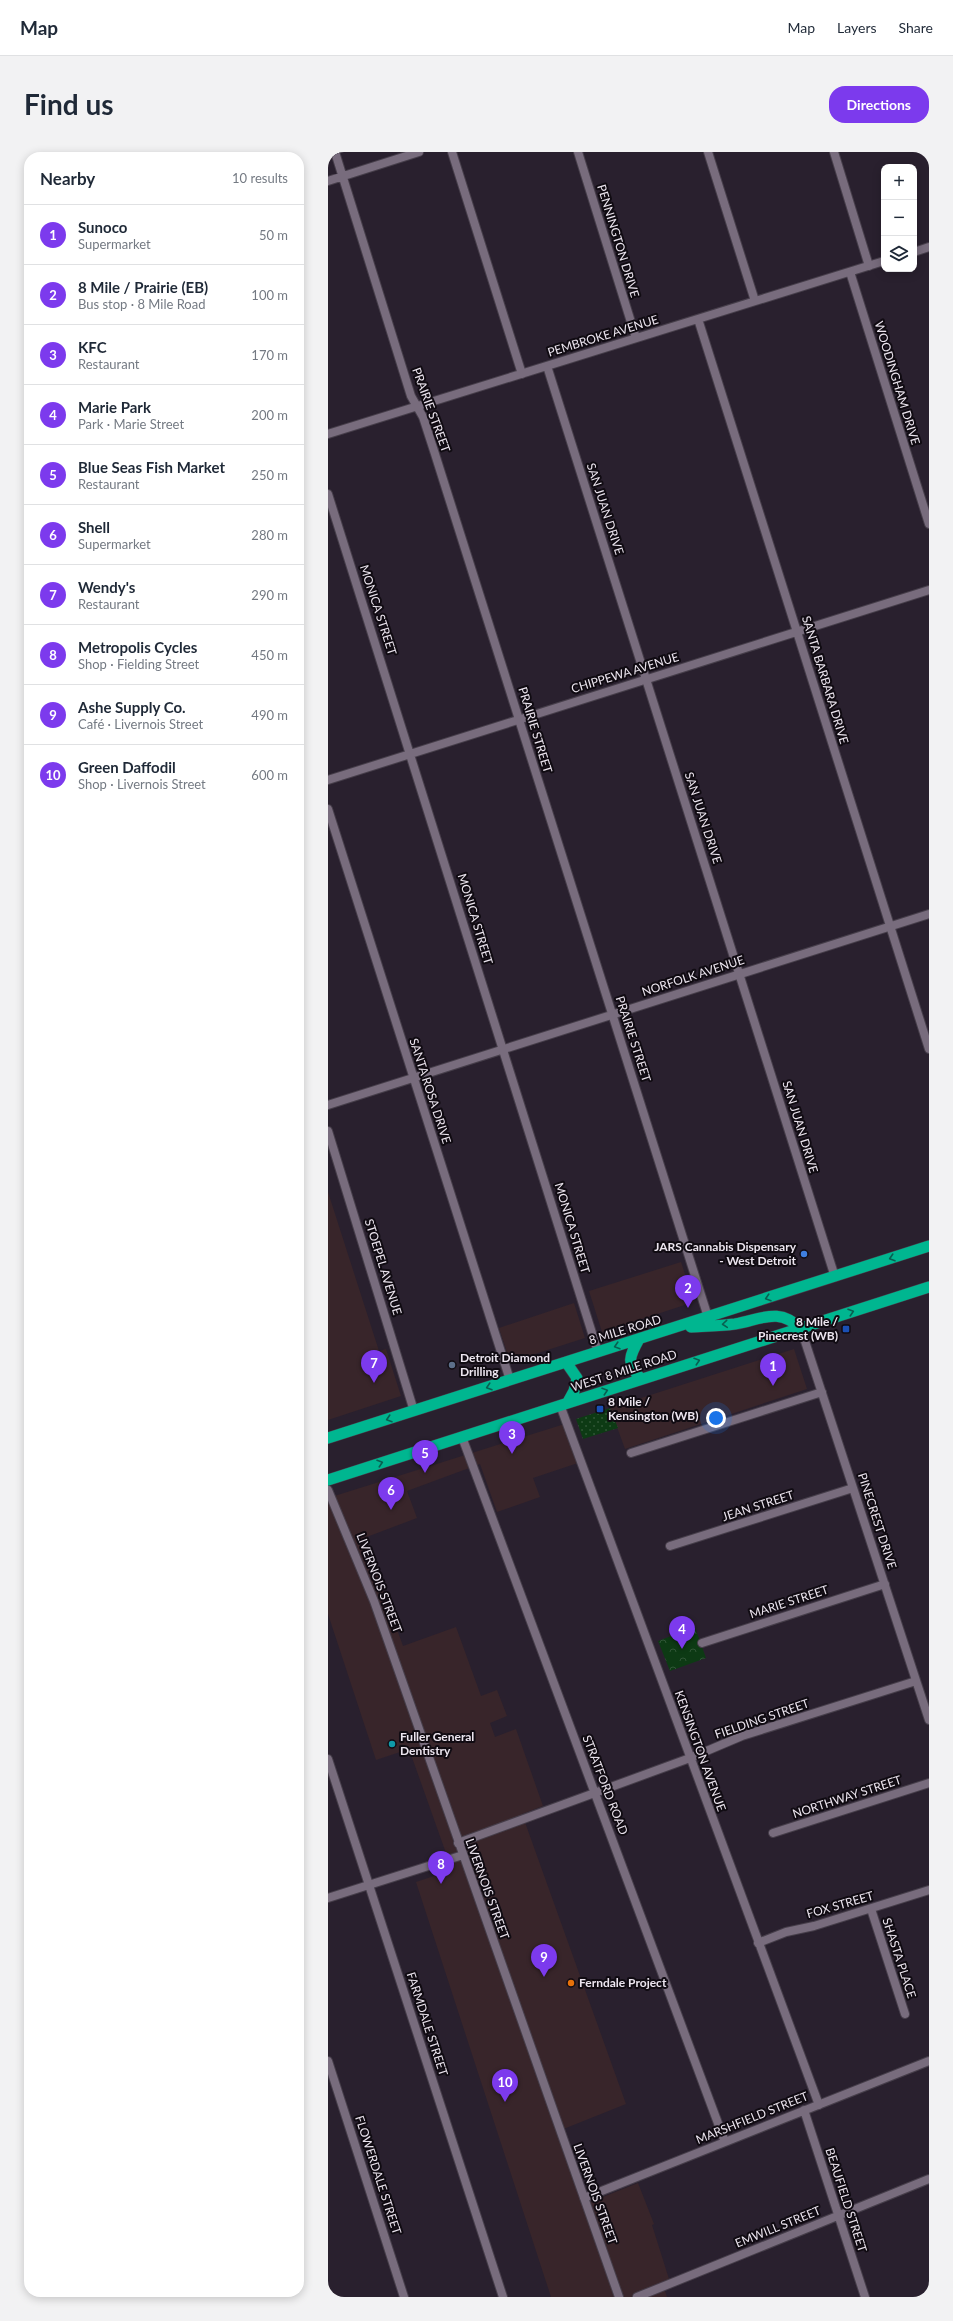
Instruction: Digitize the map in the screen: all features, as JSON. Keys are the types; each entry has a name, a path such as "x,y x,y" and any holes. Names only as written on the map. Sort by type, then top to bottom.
{"highway":[{"name":"8 MILE ROAD","path":"328,1438 929,1246"},
{"name":"WEST 8 MILE ROAD","path":"328,1480 929,1287"},
{"path":"672,1329 735,1324 769,1315 788,1319 801,1329"},
{"path":"639,1339 632,1352 630,1362 633,1370 641,1379"},
{"path":"564,1404 574,1391 577,1378 566,1362"}],"street":[{"name":"PRAIRIE STREET","path":"335,152 411,396 423,417 708,1317"},
{"path":"328,181 419,152"},
{"path":"452,152 522,374"},
{"name":"PENNINGTON DRIVE","path":"578,152 636,338"},
{"path":"708,152 755,301"},
{"path":"834,152 869,266"},
{"path":"917,251 929,247"},
{"name":"PEMBROKE AVENUE","path":"328,434 881,262"},
{"name":"WOODINGHAM DRIVE","path":"850,272 929,524"},
{"name":"SANTA BARBARA DRIVE","path":"698,319 929,1048"},
{"name":"SAN JUAN DRIVE","path":"547,366 835,1277"},
{"name":"MONICA STREET","path":"328,494 504,1049 598,1352"},
{"name":"CHIPPEWA AVENUE","path":"328,780 929,590"},
{"name":"SANTA ROSA DRIVE","path":"328,809 510,1380"},
{"name":"NORFOLK AVENUE","path":"328,1105 929,914"},
{"name":"STOEPEL AVENUE","path":"328,1131 414,1411"},
{"name":"PINECREST DRIVE","path":"801,1329 929,1720"},
{"path":"630,1453 822,1392"},
{"name":"KENSINGTON AVENUE","path":"564,1404 690,1758 819,2105"},
{"name":"STRATFORD ROAD","path":"462,1437 725,2142"},
{"name":"JEAN STREET","path":"670,1546 854,1488"},
{"name":"LIVERNOIS STREET","path":"328,1490 374,1601 619,2297"},
{"name":"MARIE STREET","path":"702,1643 885,1584"},
{"name":"FIELDING STREET","path":"458,1843 690,1758 742,1736 916,1681"},
{"name":"FARMDALE STREET","path":"328,1759 503,2297"},
{"name":"NORTHWAY STREET","path":"773,1833 929,1783"},
{"path":"328,1898 463,1856"},
{"name":"FOX STREET","path":"758,1943 786,1932 871,1909 929,1890"},
{"name":"SHASTA PLACE","path":"871,1909 905,2014"},
{"name":"FLOWERDALE STREET","path":"328,2061 404,2297"},
{"name":"MARSHFIELD STREET","path":"584,2198 929,2061"},
{"name":"BEAUFIELD STREET","path":"804,2110 865,2297"},
{"name":"EMWILL STREET","path":"637,2297 929,2179"}],"shaded area":[{"path":"328,1192 379,1351 386,1349 401,1396 328,1420"},
{"path":"681,1262 694,1302 602,1332 589,1291"},
{"path":"574,1303 585,1338 510,1362 499,1328"},
{"path":"794,1349 807,1389 625,1449 610,1408"},
{"path":"571,1422 584,1461 533,1478 540,1497 497,1512 480,1464 407,1491 417,1518 364,1538 403,1646 456,1627 481,1696 497,1690 507,1716 490,1723 495,1737 516,1729 543,1806 522,1814 626,2104 561,2130 585,2204 638,2183 654,2224 652,2225 669,2279 662,2282 667,2297 551,2297 416,1882 452,1870 409,1749 376,1760 328,1614 328,1498"}],"green space":[{"path":"610,1408 618,1428 583,1439 576,1419"},
{"path":"695,1627 706,1658 670,1671 658,1641"}],"place":[{"name":"JARS Cannabis Dispensary - West Detroit","path":"804,1254"},
{"name":"8 Mile / Prairie (EB)","path":"688,1308"},
{"name":"8 Mile / Pinecrest (WB)","path":"846,1329"},
{"name":"Detroit Diamond Drilling","path":"452,1365"},
{"name":"Wendy's","path":"374,1383"},
{"name":"Sunoco","path":"773,1386"},
{"name":"8 Mile / Kensington (WB)","path":"600,1409"},
{"name":"KFC","path":"512,1454"},
{"name":"Blue Seas Fish Market","path":"425,1473"},
{"name":"Shell","path":"391,1510"},
{"name":"Marie Park","path":"682,1649"},
{"name":"Fuller General Dentistry","path":"392,1744"},
{"name":"Metropolis Cycles","path":"441,1884"},
{"name":"Ashe Supply Co.","path":"544,1977"},
{"name":"Ferndale Project","path":"571,1983"},
{"name":"Green Daffodil","path":"505,2102"}]}
